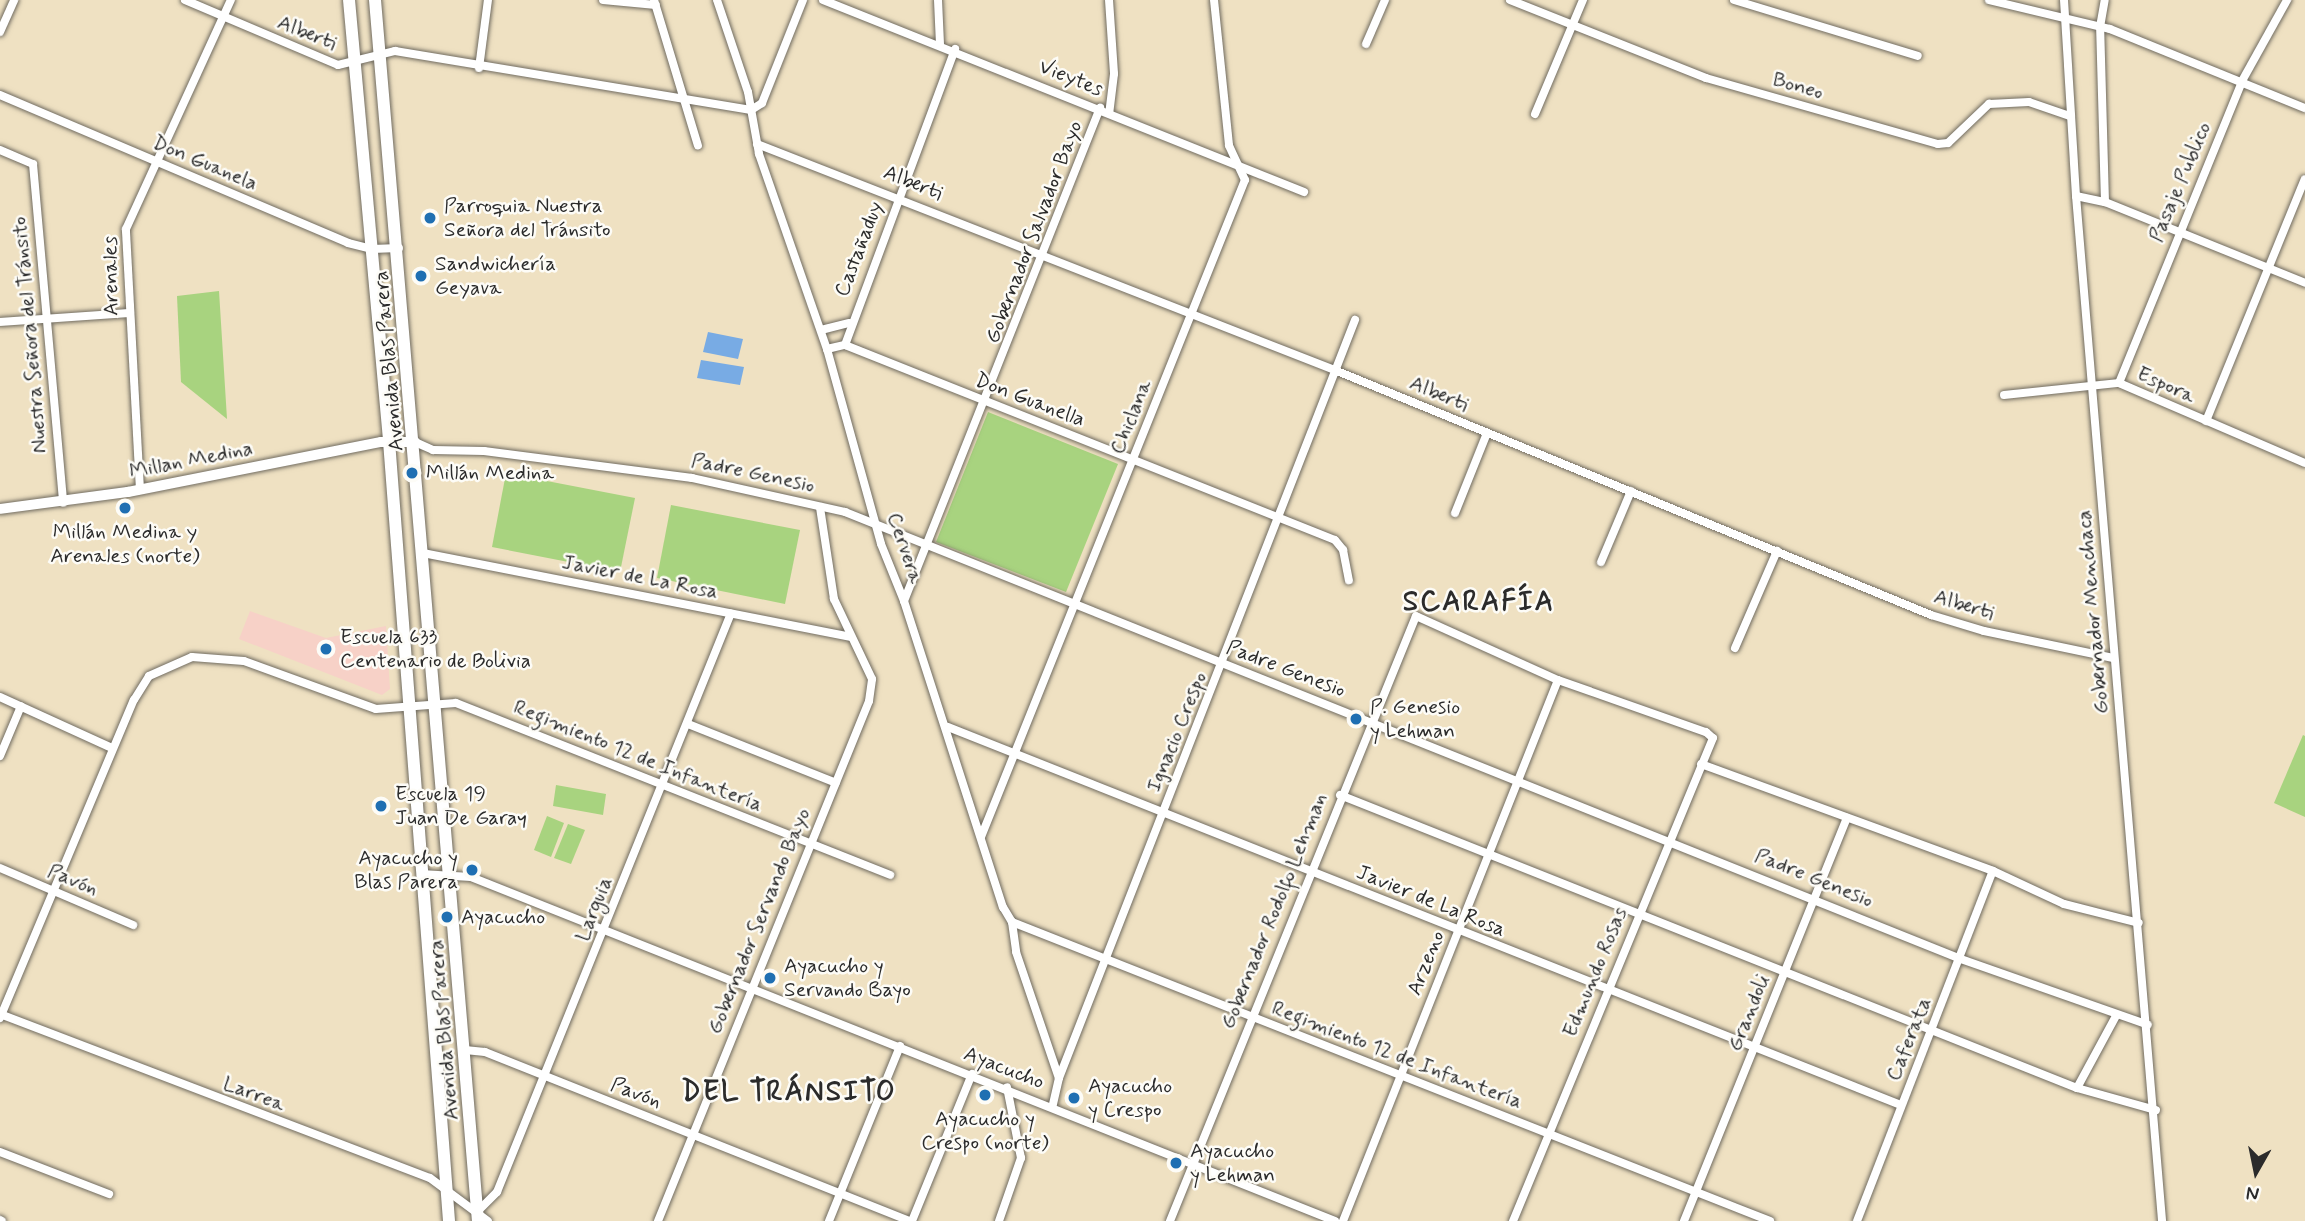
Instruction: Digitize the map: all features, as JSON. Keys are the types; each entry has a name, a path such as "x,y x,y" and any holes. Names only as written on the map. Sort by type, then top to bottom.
{"main road":[{"name":"Avenida Blas Parera","path":"349,0 389,441 449,1221"},
{"name":"Avenida Blas Parera","path":"375,0 399,248 478,1216"}],"street":[{"path":"0,32 14,0"},
{"name":"Alberti","path":"185,0 338,65 355,64 395,51 479,68 751,110"},
{"name":"Arenales","path":"140,490 129,313 127,229 231,0"},
{"path":"479,68 488,0"},
{"path":"603,0 655,2 698,146"},
{"name":"Cervera","path":"717,0 751,110 757,144 827,349 877,527 1012,922 1016,952 1059,1078"},
{"path":"751,110 762,103 803,0"},
{"name":"Vieytes","path":"823,0 940,44 1304,192"},
{"path":"939,0 940,44"},
{"name":"Gobernador Salvador Bayo","path":"1109,0 1114,74 1109,112"},
{"path":"1366,44 1385,0"},
{"name":"Boneo","path":"1510,0 1706,78 1938,144 1948,143 1989,104 2029,102 2070,116"},
{"path":"1535,114 1583,0"},
{"path":"1734,0 1918,56"},
{"path":"1989,0 2100,27 2305,108"},
{"name":"Gobernador Menchaca","path":"2064,0 2091,388 2113,658 2156,1110 2162,1221"},
{"path":"2105,0 2100,27 2105,202"},
{"name":"Pasaje Publico","path":"2119,383 2178,230 2242,81 2287,0"},
{"name":"Chiclana","path":"981,837 1018,754 1074,606 1245,180 1229,145 1214,1"},
{"name":"Castañaduy","path":"845,345 849,323 954,50"},
{"name":"Don Guanela","path":"0,95 372,249 399,248"},
{"name":"Gobernador Salvador Bayo","path":"904,601 986,403 1100,108"},
{"name":"Alberti","path":"757,144 899,196 1337,371 1949,621 2113,658"},
{"name":"Nuestra Señora del Tránsito","path":"0,150 33,164 63,503"},
{"path":"2206,421 2272,270 2305,179"},
{"path":"2076,196 2105,202 2305,283"},
{"path":"0,322 129,313"},
{"name":"Ignacio Crespo","path":"1059,1078 1282,516 1355,320"},
{"path":"821,330 849,323"},
{"path":"827,349 845,345"},
{"name":"Don Guanella","path":"845,345 986,403 1282,516 1340,544 1349,580"},
{"name":"Espora","path":"2004,395 2119,383 2305,463"},
{"path":"1455,513 1487,433"},
{"name":"Padre Genesio","path":"389,441 415,442 433,450 484,451 692,478 845,512 1074,606 1517,780 1961,959 2116,1016 2148,1025"},
{"name":"Millan Medina","path":"0,509 63,503 140,490 389,441"},
{"path":"1601,562 1631,491"},
{"name":"Gobernador Servando Bayo","path":"658,1221 872,689 867,666 850,637 834,599 820,507"},
{"path":"1735,648 1777,551"},
{"name":"Javier de La Rosa","path":"423,553 850,637"},
{"name":"Larguia","path":"478,1216 497,1192 606,929 731,613"},
{"name":"Gobernador Rodolfo Lehman","path":"1170,1221 1340,795 1416,616 1558,680"},
{"name":"Regimiento 12 de Infantería","path":"0,1015 112,748 149,676 192,657 244,661 376,709 436,702 456,703 890,875"},
{"name":"Edmundo Rosas","path":"1513,1221 1637,915 1713,738 1706,732 1558,680"},
{"name":"Arzeno","path":"1343,1221 1558,680"},
{"path":"0,697 112,748"},
{"path":"0,756 21,706"},
{"path":"688,724 836,783"},
{"name":"Javier de La Rosa","path":"947,727 1901,1105"},
{"path":"1701,764 1993,871 2064,904 2139,923"},
{"path":"1340,795 2077,1088 2156,1110"},
{"name":"Grandoli","path":"1684,1221 1812,898 1847,818"},
{"name":"Pavón","path":"0,868 133,925"},
{"name":"Caferata","path":"1857,1221 1993,871"},
{"name":"Ayacucho","path":"421,874 471,877 1053,1105 1335,1221"},
{"name":"Regimiento 12 de Infantería","path":"1012,922 1770,1221"},
{"name":"Larrea","path":"0,1015 447,1186 478,1216 488,1221"},
{"path":"2077,1088 2116,1016"},
{"path":"829,1221 900,1046"},
{"name":"Pavón","path":"465,1050 485,1052 911,1221"},
{"path":"911,1221 972,1074"},
{"path":"1053,1105 1059,1078"},
{"path":"999,1221 1021,1158 1007,1087"},
{"path":"0,1152 109,1194"}],"shaded area":[{"name":"Escuela 633 Centenario de Bolivia","path":"250,611 326,638 386,626 390,689 382,695 239,639"}],"green space":[{"path":"219,291 227,419 181,382 177,296"},
{"path":"988,412 1118,464 1066,592 936,542"},
{"path":"506,473 635,498 620,572 492,547"},
{"path":"671,505 800,530 785,604 657,578"},
{"path":"2303,735 2305,736 2305,817 2274,803"},
{"path":"556,785 606,794 603,815 553,806"},
{"path":"547,816 564,823 551,857 534,850"},
{"path":"568,824 585,830 571,864 554,858"}],"water":[{"path":"708,332 743,339 738,359 703,352"},
{"path":"701,360 744,367 740,385 697,378"}],"place":[{"name":"Parroquia Nuestra Señora del Tránsito","path":"430,218"},
{"name":"Sandwichería Geyava","path":"421,276"},
{"name":"Millán Medina","path":"412,473"},
{"name":"Millán Medina y Arenales (norte)","path":"125,508"},
{"name":"Escuela 633 Centenario de Bolivia","path":"326,649"},
{"name":"P. Genesio y Lehman","path":"1356,719"},
{"name":"Escuela 19 Juan De Garay","path":"381,806"},
{"name":"Ayacucho y Blas Parera","path":"472,870"},
{"name":"Ayacucho","path":"447,917"},
{"name":"Ayacucho y Servando Bayo","path":"770,978"},
{"name":"Ayacucho y Crespo (norte)","path":"985,1095"},
{"name":"Ayacucho y Crespo","path":"1074,1098"},
{"name":"Ayacucho y Lehman","path":"1176,1163"}],"district":[{"name":"SCARAFÍA","path":"1479,603"},
{"name":"DEL TRÁNSITO","path":"789,1093"}]}
